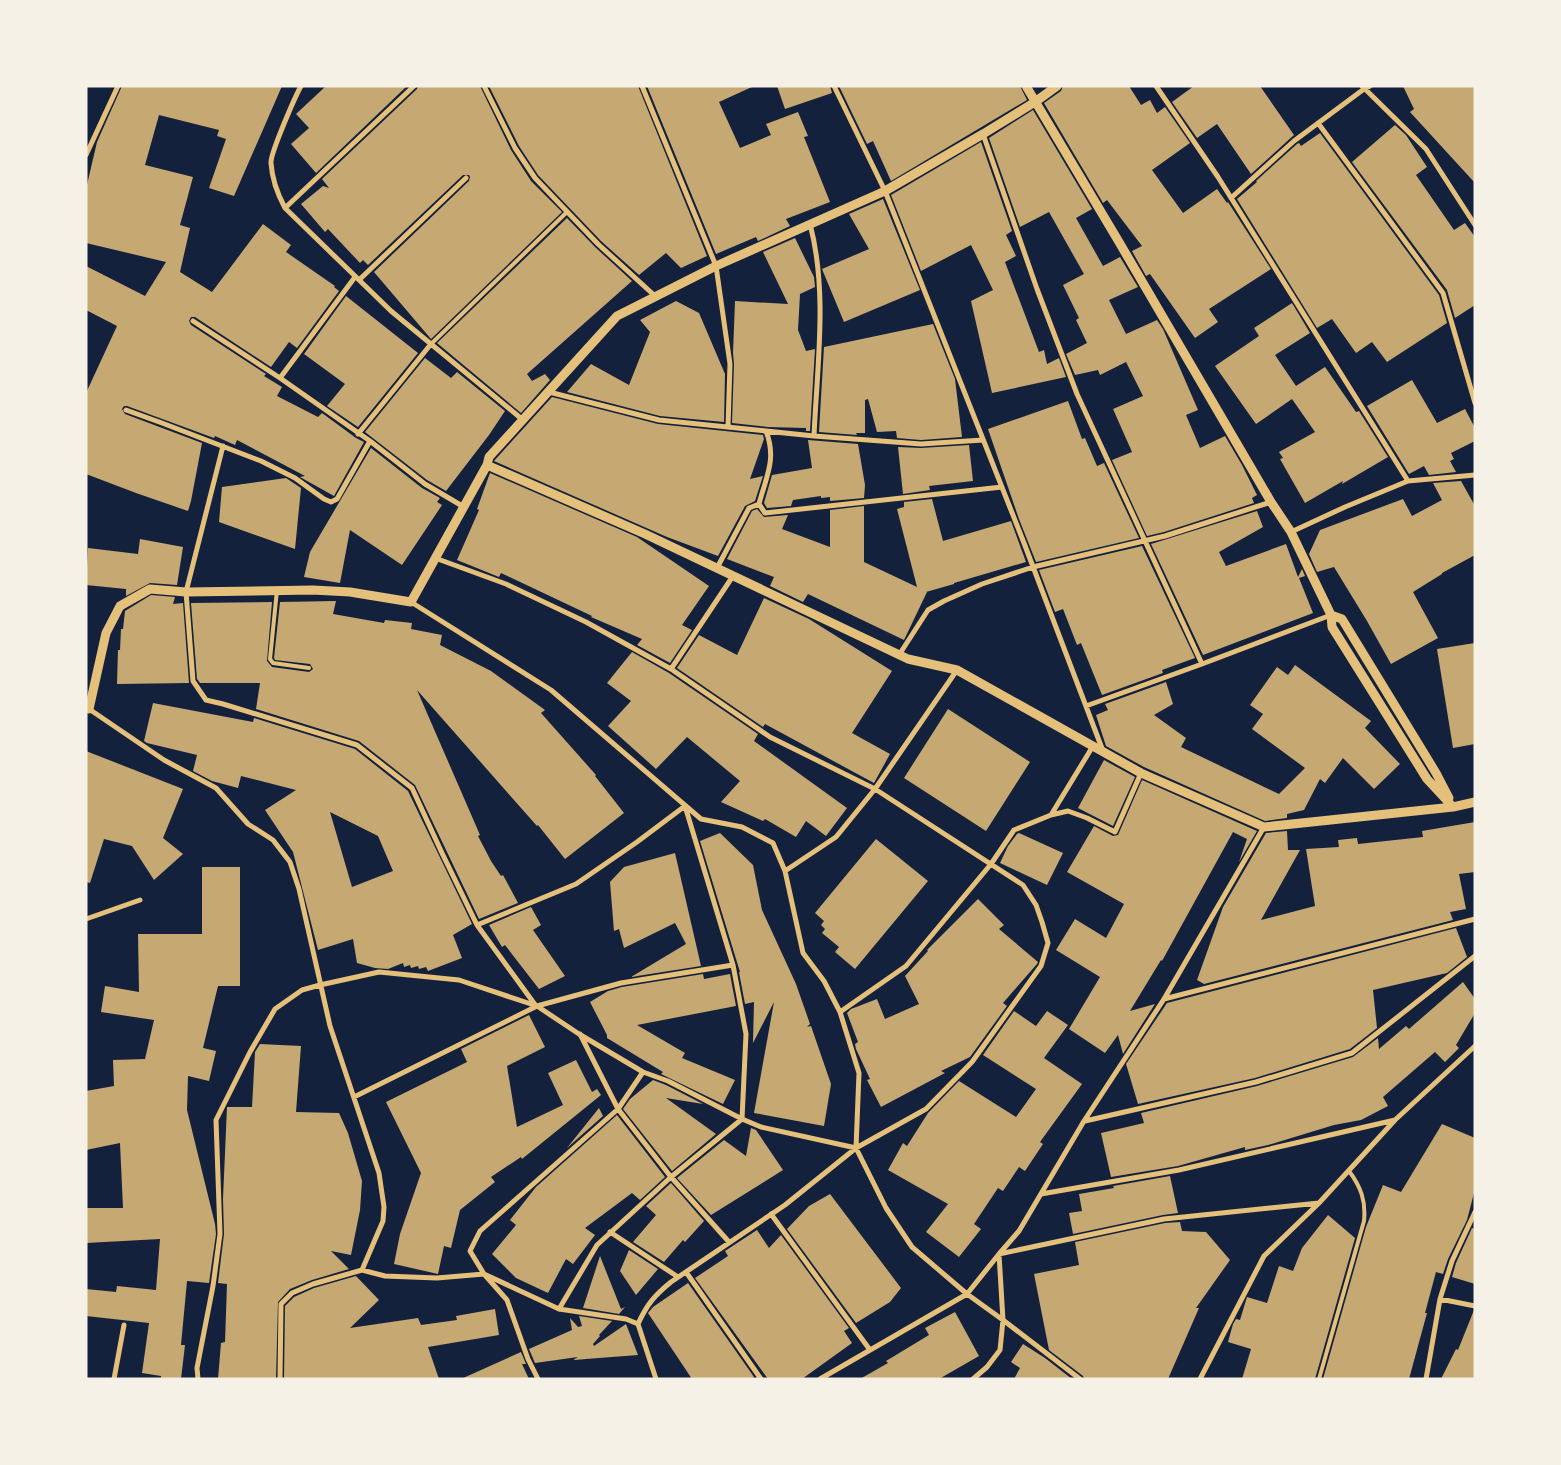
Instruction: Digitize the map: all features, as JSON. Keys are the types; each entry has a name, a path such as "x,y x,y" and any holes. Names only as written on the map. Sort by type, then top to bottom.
{"street":[{"path":"86,155 118,86"},
{"path":"301,86 270,161 274,181 285,208 391,311 523,420"},
{"path":"285,208 414,86"},
{"path":"484,86 514,148 535,178 598,244 655,296"},
{"path":"642,86 716,266 730,364 728,427"},
{"path":"834,86 884,191 1002,487 1104,753"},
{"path":"1026,86 1271,502 1291,532 1331,615 1332,628 1427,779 1453,807"},
{"path":"411,602 464,507 489,457 618,316 716,266 884,191 983,134 1057,86"},
{"path":"1156,86 1231,198 1408,481"},
{"path":"1231,198 1294,141 1363,88 1370,86"},
{"path":"1363,88 1426,149 1475,225"},
{"path":"1318,124 1443,293 1475,403"},
{"path":"983,134 1037,289 1077,394 1202,664"},
{"path":"280,378 357,278 466,178"},
{"path":"810,224 820,282 814,436"},
{"path":"193,320 370,441 425,484 464,507"},
{"path":"358,434 431,344"},
{"path":"549,392 658,420 814,436 921,444 983,440"},
{"path":"126,410 261,461 295,478 331,502 337,499 370,441"},
{"path":"766,431 771,444 772,458 759,504 765,513 1002,487"},
{"path":"223,446 186,592 193,680 206,700 357,746 412,788 478,925 537,1006"},
{"path":"487,464 636,530 908,660 957,670 1141,774 1264,827 1453,807 1475,802"},
{"path":"1291,532 1345,506 1408,481 1475,475"},
{"path":"899,655 928,610 982,584 1033,567 1165,536 1271,502"},
{"path":"717,568 749,508 759,504"},
{"path":"435,558 506,584 586,622 671,669 770,736 875,789 1023,885 1036,906 1048,943 1041,966 972,1062 926,1109 856,1148 785,1205 659,1291 645,1308 638,1324 656,1379"},
{"path":"671,669 733,576"},
{"path":"362,1270 383,1221 384,1207 379,1173 330,1026 290,862 273,840 248,824 216,788 164,760 88,708 106,633 120,606 150,589 186,592 313,590 350,592 411,602 551,690 701,819 742,827 773,843 785,871 803,953 824,981 840,1012 859,1073 856,1148 886,1208 912,1247 967,1294 1080,1379"},
{"path":"1086,706 1331,615 1342,619 1436,773 1453,807"},
{"path":"785,871 836,837 875,789 957,670"},
{"path":"1051,815 1093,746"},
{"path":"840,1012 906,966 992,864 1014,830 1051,815 1068,811 1088,818 1115,832 1141,774"},
{"path":"478,925 576,884 685,806"},
{"path":"560,1309 597,1245 671,1177 742,1119 746,1034 733,965 685,806"},
{"path":"820,1379 967,1294 1019,1231 1084,1121 1164,999 1264,827"},
{"path":"86,919 140,900"},
{"path":"1164,999 1475,919"},
{"path":"1084,1121 1256,1082 1352,1053 1475,956"},
{"path":"354,1097 537,1006 620,983 733,965"},
{"path":"198,1379 198,1368 213,1286 220,1234 216,1120 250,1052 275,1009 302,990 379,972 459,980 537,1006 579,1034 643,1072 668,1081 742,1119 761,1127 856,1148"},
{"path":"579,1034 618,1108 671,1177 729,1242"},
{"path":"1200,1379 1264,1256 1319,1203 1395,1120 1475,1046"},
{"path":"538,1379 528,1359 507,1300 484,1274 470,1251 480,1231 618,1108 643,1072"},
{"path":"1041,1194 1179,1170 1395,1120"},
{"path":"999,1254 1164,1219 1319,1203"},
{"path":"1426,1379 1440,1299 1452,1261 1475,1212"},
{"path":"771,1214 870,1350"},
{"path":"610,1232 678,1277"},
{"path":"973,1379 987,1368 1000,1350 1003,1320 999,1254"},
{"path":"280,1379 281,1304 292,1293 313,1284 362,1270 385,1276 437,1278 484,1274 560,1309 626,1319 638,1324"},
{"path":"686,1272 761,1379"},
{"path":"1440,1299 1475,1306"},
{"path":"114,1379 124,1325"}],"lane":[{"path":"431,344 567,212"},
{"path":"277,590 270,659 273,663 309,668"},
{"path":"1319,1379 1364,1221 1364,1202 1361,1191 1349,1171"}],"building":[{"path":"122,86 282,86 234,196 209,188 226,139 217,136 219,130 159,115 145,165 193,177 180,225 190,228 180,272 212,292 263,224 291,245 286,252 335,286 339,291 297,348 289,342 271,367 195,317 191,317 189,321 191,325 266,374 264,376 282,387 277,396 318,417 322,413 364,442 334,496 300,477 305,476 237,440 235,445 215,436 214,438 127,406 124,406 122,409 125,414 202,443 188,511 86,474 86,393 117,326 86,310 86,266 145,296 166,262 86,243 86,189 97,142"},
{"path":"326,86 407,86 316,173 291,144 309,128 296,114"},
{"path":"418,86 480,86 511,150 531,181 562,212 431,339 374,272 469,181 469,175 463,175 368,265 363,260 360,263 328,229 325,232 301,204 323,186 329,188 322,179"},
{"path":"489,86 638,86 707,256 681,268 666,253 639,275 601,241 538,175 519,146"},
{"path":"647,86 754,86 719,102 740,148 771,135 766,124 798,112 808,136 804,137 830,202 786,219 790,226 758,241 756,237 716,254"},
{"path":"777,86 830,86 832,93 785,109"},
{"path":"839,86 1020,86 1027,100 891,181 873,141 867,144"},
{"path":"1063,86 1129,86 1141,105 1150,100 1157,113 1165,107 1190,143 1152,170 1183,213 1217,189 1228,202 1271,269 1209,309 1218,322 1195,338 1150,274 1146,276 1132,251 1142,246 1107,200 1103,203 1044,103 1061,91"},
{"path":"1194,86 1260,86 1294,135 1251,174 1217,124 1197,138 1172,102"},
{"path":"1403,86 1475,86 1475,183 1410,112 1414,109"},
{"path":"1033,110 1092,209 1076,218 1103,266 1120,257 1138,287 1109,300 1126,334 1157,320 1163,329 1198,410 1186,415 1200,448 1225,436 1257,495 1252,498 1254,503 1147,536 1112,460 1132,452 1113,409 1143,396 1126,362 1100,375 1098,370 1075,375 1066,354 1087,343 1076,320 1079,318 1063,285 1084,274 1049,212 1020,227 989,138"},
{"path":"1395,125 1406,135 1427,167 1416,175 1454,230 1465,223 1475,237 1475,305 1455,318 1447,290 1352,162"},
{"path":"1320,133 1439,295 1447,323 1387,362 1372,342 1356,353 1332,319 1317,328 1237,199 1297,144 1299,143 1301,146"},
{"path":"981,142 1012,231 1006,235 1016,256 1005,262 1039,352 1044,350 1047,364 1059,358 1066,377 992,393 971,301 993,290 971,245 921,271 891,195"},
{"path":"883,199 920,290 844,322 822,269 869,249 849,214"},
{"path":"567,218 632,281 527,374 532,381 545,374 550,380 521,413 437,343"},
{"path":"795,238 814,277 815,287 800,294 798,330 806,351 815,349 810,431 806,431 806,428 768,427 732,423 735,301 788,304 763,252"},
{"path":"346,296 418,353 358,427 327,406 345,384 304,354"},
{"path":"676,301 699,313 725,374 724,422 660,416 567,392 591,364 629,385 650,332 640,320"},
{"path":"1292,303 1310,333 1275,355 1296,386 1325,367 1356,412 1359,411 1388,457 1305,503 1280,459 1283,458 1279,452 1315,432 1292,399 1256,424 1215,366 1259,336 1254,328"},
{"path":"933,324 955,379 962,437 921,440 897,438 896,431 877,432 868,399 865,400 865,433 856,433 857,435 819,432 824,347"},
{"path":"425,358 451,378 457,372 505,411 446,491 427,480 365,432"},
{"path":"1412,380 1437,423 1465,409 1475,428 1475,441 1451,453 1454,459 1450,461 1456,472 1429,475 1424,466 1409,474 1367,406"},
{"path":"552,397 658,424 763,435 764,439 750,479 763,476 755,501 745,506 718,556 667,537 494,461"},
{"path":"1068,401 1082,439 1085,438 1097,466 1104,463 1139,538 1036,562 988,429"},
{"path":"808,440 858,444 865,485 864,498 830,501 830,497 821,498 821,496 793,500 791,506 767,508 764,503 772,475 812,468"},
{"path":"969,445 973,481 929,486 930,490 903,494 898,447 921,448"},
{"path":"371,448 422,488 440,498 437,502 442,505 402,565 350,530 340,583 304,577 310,552"},
{"path":"490,473 637,537 709,586 682,625 692,630 670,663 637,645 642,639 591,617 501,573 499,577 457,560 479,510 477,509"},
{"path":"286,478 301,488 295,549 219,522 222,487"},
{"path":"1461,481 1475,506 1475,555 1413,592 1438,638 1391,664 1334,567 1317,572 1309,554 1320,530 1403,499 1412,516 1442,500 1433,483"},
{"path":"932,499 943,541 1011,521 1026,562 926,592 904,640 808,594 803,602 770,586 774,577 727,559 752,511 757,509 764,517 788,515 782,529 830,547 830,510 864,506 864,562 917,587 897,509 904,507 904,502"},
{"path":"1257,511 1263,527 1219,552 1226,566 1286,544 1298,577 1302,569 1305,576 1299,578 1313,613 1203,655 1151,544"},
{"path":"140,539 183,547 177,585 150,583 126,596 126,589 86,585 88,548 138,554"},
{"path":"1142,546 1195,658 1162,670 1163,673 1102,695 1081,643 1077,645 1063,609 1055,612 1039,570"},
{"path":"151,595 175,597 173,604 183,603 189,683 117,684 118,650 120,650 121,629 123,629 125,611"},
{"path":"764,598 809,619 892,671 852,733 890,754 874,783 765,724 763,727 677,668 699,635 737,655"},
{"path":"336,601 333,614 384,623 385,620 412,623 411,629 442,635 440,645 491,671 545,710 541,713 596,775 624,813 565,859 538,825 417,690 480,835 478,836 491,861 501,876 503,875 518,903 479,919 415,785 359,741 256,709 260,683 200,683 197,679 191,603 272,602 267,661 272,667 309,672 313,669 310,664 275,660 274,658 280,602"},
{"path":"1475,643 1475,744 1453,748 1437,649"},
{"path":"632,652 669,673 758,734 754,741 847,808 826,836 806,821 796,837 765,819 763,821 721,802 740,781 687,737 656,769 608,726 631,701 607,683"},
{"path":"1295,665 1371,721 1365,728 1400,764 1374,789 1343,758 1325,783 1320,779 1304,810 1287,814 1287,818 1265,821 1144,767 1106,746 1096,715 1108,710 1105,704 1166,682 1173,704 1154,715 1186,738 1181,747 1279,794 1305,768 1252,729 1263,714 1250,705 1277,667 1288,675"},
{"path":"153,703 253,722 254,718 355,749 408,791 472,924 453,935 462,958 428,971 426,967 419,969 418,966 411,968 410,965 404,967 403,963 388,969 357,963 353,939 318,950 293,852 265,810 296,790 241,776 238,788 212,781 193,771 197,755 144,741","holes":["330,812 378,836 393,871 352,887"]},
{"path":"948,709 1030,762 986,831 904,778"},
{"path":"86,751 183,789 163,838 183,854 154,880 132,846 104,839 90,883 86,882"},
{"path":"1104,760 1135,777 1113,826 1078,808"},
{"path":"1142,780 1257,831 1239,862 1247,839 1233,832 1162,961 1130,1011 1155,1004 1123,1054 1118,1035 1105,1053 1069,1029 1100,977 1056,950 1075,919 1106,938 1124,904 1067,872 1094,826 1113,836 1118,835"},
{"path":"1475,822 1475,872 1459,874 1466,909 1450,912 1453,920 1204,984 1197,980 1223,907 1266,833 1287,831 1288,850 1300,850 1261,920 1315,906 1306,849 1339,847 1338,840 1357,838 1358,844 1423,837 1422,831"},
{"path":"720,833 753,865 762,910 796,984 810,1024 807,1027 811,1026 831,1084 824,1126 754,1113 774,1002 753,1043 754,1002 745,1004 740,972 700,841"},
{"path":"1019,833 1063,853 1047,885 1000,863 1008,846"},
{"path":"876,839 928,881 855,969 835,952 839,947 822,933 825,929 821,925 824,921 815,913"},
{"path":"675,853 701,966 631,977 686,944 675,923 624,948 619,929 614,931 610,882 624,867"},
{"path":"202,867 240,867 240,986 218,986 203,1048 216,1051 209,1081 188,1076 187,1110 216,1234 209,1283 187,1281 181,1345 185,1345 181,1379 161,1379 161,1376 142,1373 149,1323 86,1316 86,1289 116,1292 117,1286 156,1290 160,1239 86,1243 86,1208 123,1208 120,1143 86,1150 86,1091 114,1086 113,1060 145,1059 154,1020 101,1012 105,986 139,992 138,934 202,934"},
{"path":"978,899 1004,925 999,929 1038,962 1003,1003 1007,1006 970,1057 941,1071 945,1073 881,1107 867,1080 870,1079 856,1049 855,1044 858,1042 847,1013 851,1009 877,999 885,1019 919,1004 905,976 927,950"},
{"path":"531,907 541,925 533,930 565,976 539,989 505,945 502,947 489,925"},
{"path":"1456,928 1467,957 1447,973 1373,990 1377,1028 1350,1049 1255,1078 1138,1104 1126,1064 1167,1003"},
{"path":"703,974 704,979 730,974 736,1006 637,1025 685,1053 682,1058 735,1080 723,1104 661,1074 663,1072 607,1038 590,1002 608,991 622,987"},
{"path":"1463,982 1475,999 1475,1013 1456,1045 1459,1048 1445,1062 1435,1052 1383,1097 1388,1106 1361,1120 1334,1125 1268,1145 1245,1150 1245,1147 1178,1166 1111,1177 1101,1133 1144,1123 1141,1113 1257,1086 1353,1057 1378,1038 1379,1049 1406,1026 1409,1029"},
{"path":"1014,1011 1036,1026 1047,1011 1068,1025 1044,1058 1082,1084 1040,1142 1043,1144 1025,1171 1019,1167 1003,1191 998,1188 974,1224 981,1229 959,1257 926,1232 948,1204 888,1170 903,1143 907,1146 928,1113 959,1081 1016,1117 1036,1089 983,1055"},
{"path":"529,1015 545,1047 507,1066 517,1127 563,1105 548,1073 576,1060 592,1092 597,1089 601,1095 522,1159 521,1157 491,1177 495,1182 460,1210 451,1248 444,1246 438,1274 394,1264 400,1234 421,1173 386,1102 467,1062 461,1049"},
{"path":"260,1044 301,1046 296,1112 339,1113 348,1133 362,1181 360,1210 351,1255 331,1251 349,1269 290,1289 278,1302 276,1379 218,1379 221,1343 225,1342 227,1284 218,1283 224,1234 223,1199 227,1107 252,1107 255,1052"},
{"path":"653,1080 703,1104 666,1098 716,1134 672,1171 623,1109 630,1099"},
{"path":"599,1108 603,1116 567,1148"},
{"path":"617,1115 665,1177 640,1200 632,1193 585,1228 595,1235 573,1264 566,1259 548,1293 516,1278 492,1254 516,1225 510,1220 536,1187"},
{"path":"1442,1124 1475,1138 1475,1189 1467,1220 1448,1259 1443,1274 1436,1272 1409,1379 1323,1379 1366,1227 1383,1185 1401,1192"},
{"path":"751,1128 756,1130 783,1170 711,1215 677,1178 724,1140 746,1156"},
{"path":"1170,1176 1178,1213 1073,1234 1069,1213 1082,1211 1079,1194"},
{"path":"671,1183 704,1221 685,1242 683,1240 664,1262 633,1242 656,1215 646,1206"},
{"path":"830,1194 901,1288 890,1302 856,1323 787,1229 809,1206"},
{"path":"1328,1215 1355,1238 1315,1379 1242,1379 1251,1349 1228,1342 1233,1324 1236,1319 1240,1320 1247,1297 1267,1303 1279,1266 1293,1271 1302,1248"},
{"path":"1180,1222 1182,1231 1206,1232 1230,1260 1196,1308 1199,1308 1168,1379 1084,1379 1083,1376 1049,1350 1034,1274 1079,1265 1075,1242 1165,1223"},
{"path":"1472,1228 1475,1229 1475,1284 1452,1277 1456,1263"},
{"path":"757,1230 769,1248 781,1235 849,1328 844,1331 852,1343 802,1379 768,1379 695,1278 728,1256 725,1251"},
{"path":"629,1250 658,1269 636,1295 620,1271"},
{"path":"600,1256 621,1309 625,1307 619,1314 583,1308"},
{"path":"356,1276 379,1300 350,1328 418,1318 421,1325 457,1320 456,1316 495,1309 499,1335 428,1347 439,1379 284,1379 285,1306 294,1297 314,1288"},
{"path":"688,1283 754,1377 751,1379 692,1379 648,1313 653,1307"},
{"path":"1474,1310 1475,1379 1441,1379 1456,1349 1458,1350"},
{"path":"955,1312 979,1356 939,1379 860,1379 888,1363 886,1361 929,1335 925,1328"},
{"path":"579,1316 612,1321 599,1335 593,1344 594,1346 626,1324 638,1355 573,1360 578,1357 535,1363 529,1349 572,1330 570,1318 578,1327 582,1326"},
{"path":"1023,1344 1072,1379 1014,1379 1020,1368 1011,1362"},
{"path":"521,1352 526,1364 522,1364 529,1379 461,1379"}]}
